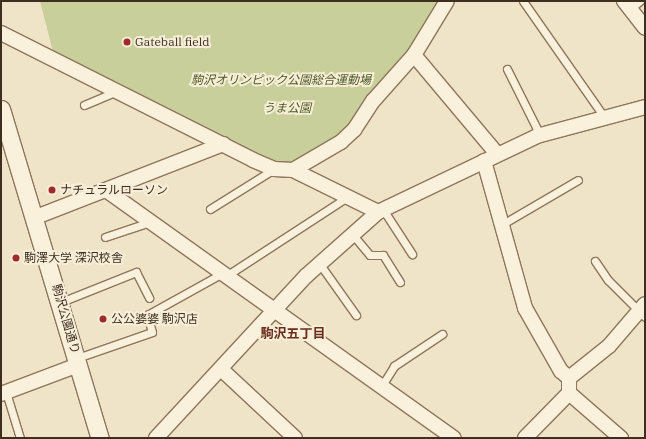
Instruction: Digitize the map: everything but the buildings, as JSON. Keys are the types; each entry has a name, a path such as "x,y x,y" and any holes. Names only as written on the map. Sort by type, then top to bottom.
{"street":[{"path":"294,170 341,142 354,130 373,101 414,55 447,1"},
{"path":"631,4 645,28"},
{"path":"1,33 274,169 294,170 348,195 378,212"},
{"path":"414,55 491,157 501,225 525,308 561,371 569,378 569,394 525,438"},
{"path":"156,438 319,263 378,212 540,135 645,107"},
{"name":"駒沢公園通り","path":"2,113 36,217 100,438"},
{"path":"36,217 223,144"},
{"path":"106,190 223,275 454,438"},
{"path":"569,378 609,346 643,311"},
{"path":"3,393 78,362"},
{"path":"221,369 290,436"},
{"path":"569,394 621,438"}],"lane":[{"path":"524,1 605,118"},
{"path":"507,69 540,135"},
{"path":"84,105 118,90"},
{"path":"210,209 274,169"},
{"path":"501,225 578,180"},
{"path":"78,362 152,332 147,315 223,275 348,195"},
{"path":"378,212 386,214 412,254"},
{"path":"105,236 150,222"},
{"path":"353,235 370,255 383,255 400,282"},
{"path":"595,261 608,280 643,311"},
{"path":"319,263 356,315"},
{"path":"61,302 136,272 149,298"},
{"path":"381,387 394,366 442,334"},
{"path":"3,393 20,438"}],"green space":[{"name":"駒沢オリンピック公園総合運動場","path":"40,1 441,1 392,78 342,137 292,163 269,162 53,52"}],"place":[{"name":"Gateball field","path":"127,42"},
{"name":"ナチュラルローソン","path":"52,190"},
{"name":"駒澤大学 深沢校舎","path":"16,258"},
{"name":"公公婆婆 駒沢店","path":"103,319"}],"district":[{"name":"駒沢五丁目","path":"293,334"}],"park label":[{"name":"うま公園","path":"287,108"}]}
